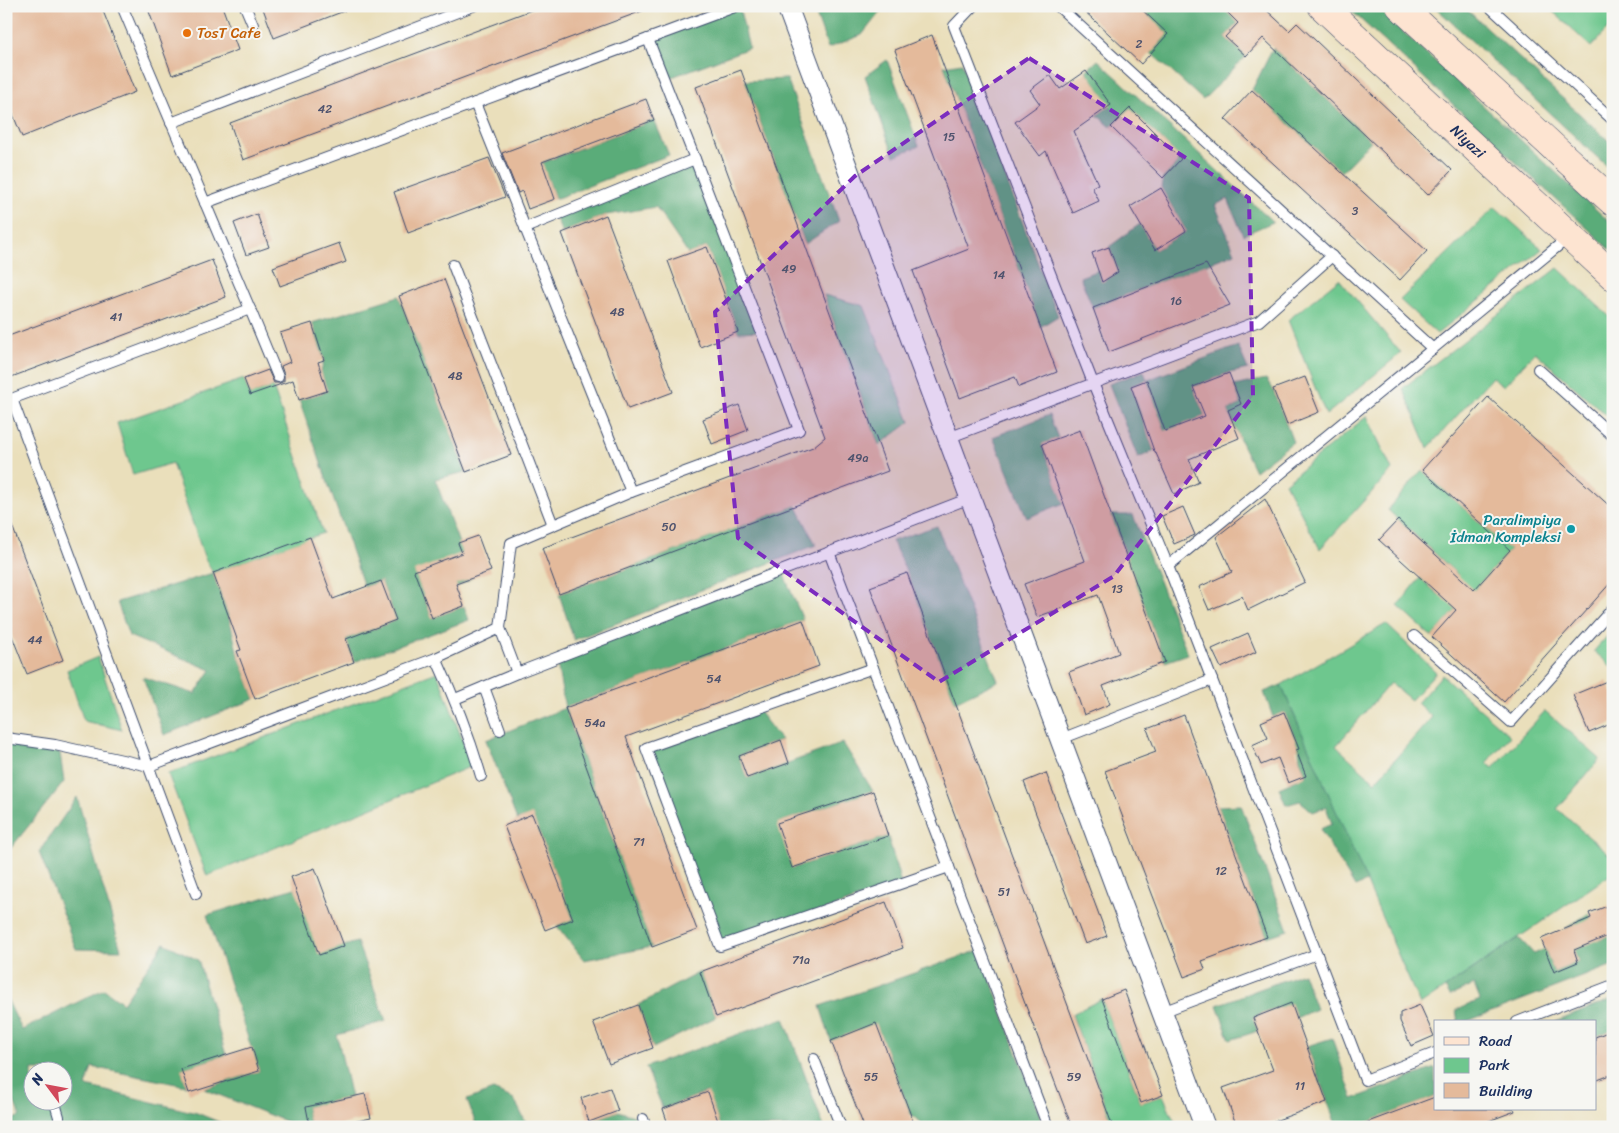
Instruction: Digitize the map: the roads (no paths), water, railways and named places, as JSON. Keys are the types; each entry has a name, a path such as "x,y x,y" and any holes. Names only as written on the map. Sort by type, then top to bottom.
{"main road":[{"name":"Niyazi","path":"1322,6 1613,276"},
{"path":"1400,6 1613,202"}],"street":[{"path":"787,6 1205,1127"}],"lane":[{"path":"122,6 278,377"},
{"path":"245,6 253,25"},
{"path":"171,123 473,6"},
{"path":"205,203 738,6"},
{"path":"973,6 954,26 1093,383 1168,566 1365,1080 1434,1053"},
{"path":"1058,6 1433,349"},
{"path":"1489,6 1613,120"},
{"path":"517,673 500,628 511,543 631,492 799,430 648,40"},
{"path":"475,103 631,492"},
{"path":"525,228 695,159"},
{"path":"1168,566 1570,236"},
{"path":"948,438 1259,321 1332,256"},
{"path":"453,265 553,525"},
{"path":"196,894 9,400 250,309"},
{"path":"1538,369 1613,436"},
{"path":"455,699 517,673 970,498"},
{"path":"829,552 1048,1127"},
{"path":"1414,636 1511,722 1613,608"},
{"path":"6,738 55,745 149,766 436,658 500,628"},
{"path":"436,658 455,699 472,744 481,776"},
{"path":"873,668 646,748 720,946 949,867"},
{"path":"1061,739 1212,680"},
{"path":"484,687 500,730"},
{"path":"1162,1012 1317,954"},
{"path":"1522,1020 1613,985"},
{"path":"814,1059 841,1127"},
{"path":"57,1110 59,1117 58,1127"}],"place":[{"name":"TosT Cafe","path":"187,33"},
{"name":"Paralimpiya İdman Kompleksi","path":"1571,529"}]}
